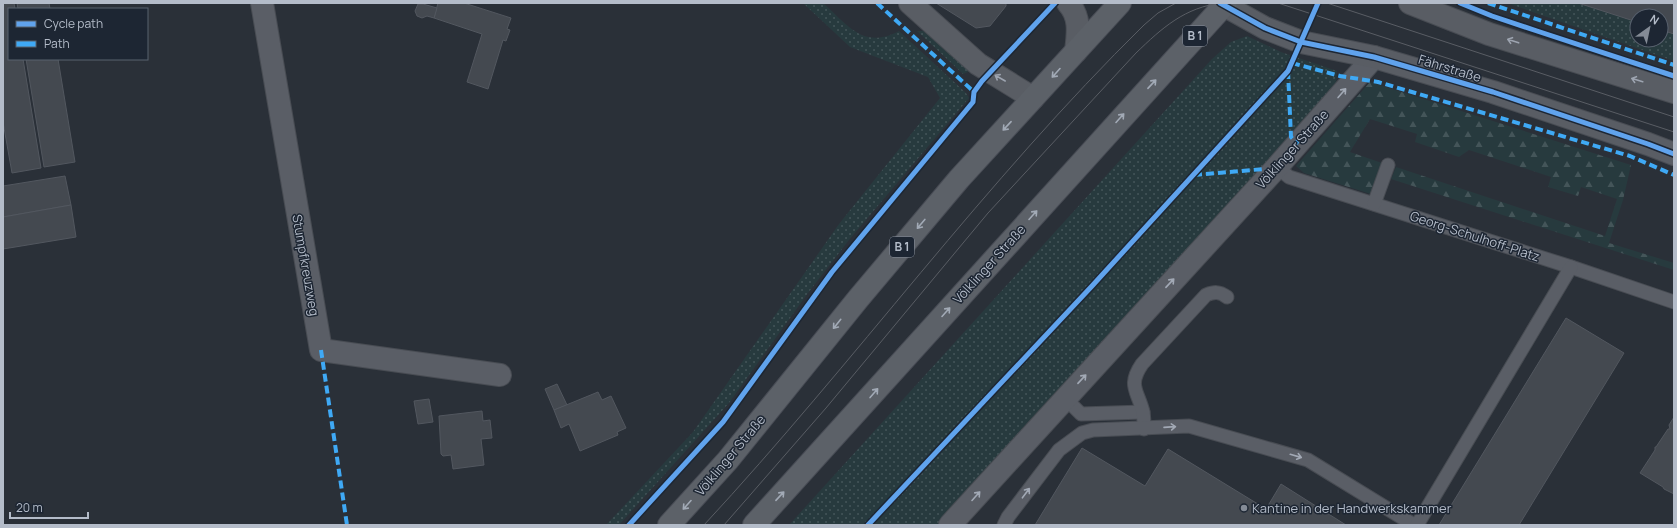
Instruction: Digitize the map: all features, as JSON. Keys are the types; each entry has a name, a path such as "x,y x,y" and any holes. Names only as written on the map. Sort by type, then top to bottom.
{"main road":[{"name":"Völklinger Straße","path":"669,525 728,460 858,298 959,179 1120,3"},
{"name":"Völklinger Straße","path":"754,525 1223,4"}],"street":[{"name":"Stumpfkreuzweg","path":"262,3 321,350 500,375"},
{"path":"910,3 978,64 1033,98"},
{"path":"1068,3 1077,17 1078,29 1076,51"},
{"path":"1410,3 1489,34 1674,92"},
{"name":"Fährstraße","path":"1223,4 1265,28 1301,42 1374,57 1500,95 1674,154"},
{"name":"Völklinger Straße","path":"950,525 1277,167 1374,57"}],"lane":[{"path":"1374,204 1388,165"},
{"name":"Georg-Schulhoff-Platz","path":"1277,167 1289,177 1571,267 1674,302"},
{"path":"1004,525 1008,516 1059,450 1082,433 1093,430 1189,426 1308,460 1415,525 1571,267"},
{"path":"1144,428 1143,412 1134,384 1136,374 1142,364 1206,295 1215,292 1222,293 1227,296"},
{"path":"1065,398 1081,414 1143,412"}],"green space":[{"path":"803,3 823,3 849,27 866,36 875,38 899,31 966,93 969,98 849,240 808,293 729,403 619,525 606,525 693,432 839,224 940,98 928,77 850,47"},
{"path":"1507,3 1578,3 1629,19 1629,45"},
{"path":"917,31 927,31 970,71 963,74"},
{"path":"1669,32 1674,34 1674,61 1637,48 1669,48"},
{"path":"1247,36 1281,52 1337,71 1336,86 1294,138 938,525 789,525 1212,59 1231,42"},
{"path":"1370,82 1631,165 1623,200 1609,243 1674,263 1674,270 1391,179 1396,167 1605,236 1617,199 1581,187 1578,196 1548,187 1551,177 1469,150 1459,157 1415,142 1417,134 1370,119 1350,152 1382,163 1371,194 1304,173 1296,166"}],"building":[{"path":"3,3 14,3 15,8 8,8 8,60 23,60 41,168 12,173 3,122"},
{"path":"17,3 49,3 50,8 18,8"},
{"path":"438,3 464,3 511,18 507,29 510,30 506,41 503,40 488,89 467,82 482,34 434,18"},
{"path":"936,3 1006,3 1006,6 990,26 976,28"},
{"path":"1578,3 1674,3 1674,34 1669,32 1669,8 1629,8 1629,19"},
{"path":"418,4 437,8 434,18 427,16 422,18 417,16 415,11"},
{"path":"26,60 58,60 75,162 44,167"},
{"path":"65,176 71,205 3,217 3,186"},
{"path":"71,205 76,237 3,249 3,217"},
{"path":"1566,318 1624,353 1519,525 1439,525"},
{"path":"557,384 567,405 554,410 545,389"},
{"path":"598,392 602,400 611,396 626,428 617,432 618,435 580,451 569,424 561,428 554,410"},
{"path":"429,399 433,422 418,424 414,401"},
{"path":"482,411 483,421 490,420 492,438 481,439 484,465 453,469 451,455 443,456 441,454 439,416"},
{"path":"1674,417 1674,494 1640,473 1655,450 1655,447 1668,429 1670,429 1669,425"},
{"path":"1082,448 1145,486 1168,449 1266,509 1281,484 1346,525 1035,525"}],"tram line":[{"path":"704,525 760,463 1029,146 1144,25 1158,13 1176,3"},
{"path":"724,525 826,408 988,213 1136,53 1165,27 1185,14 1209,5 1222,3"},
{"path":"1278,3 1674,132"},
{"path":"1327,3 1674,117"}],"marked path":[{"path":"877,3 974,92"},
{"path":"1488,3 1674,65"},
{"path":"1292,63 1340,76 1378,82 1630,156 1674,175"},
{"path":"1288,71 1291,137 1298,144"},
{"path":"1194,175 1264,169 1271,173"},
{"path":"321,350 347,525"}],"cycle path":[{"path":"629,525 723,422 832,272 973,102 974,92 982,81 1055,3"},
{"path":"1220,3 1265,28 1301,42 1374,57 1493,92 1674,154"},
{"path":"868,525 1092,286 1288,71 1318,3"},
{"path":"1460,3 1492,16 1674,76"}],"place":[{"name":"Kantine in der Handwerkskammer","path":"1244,508"}]}
